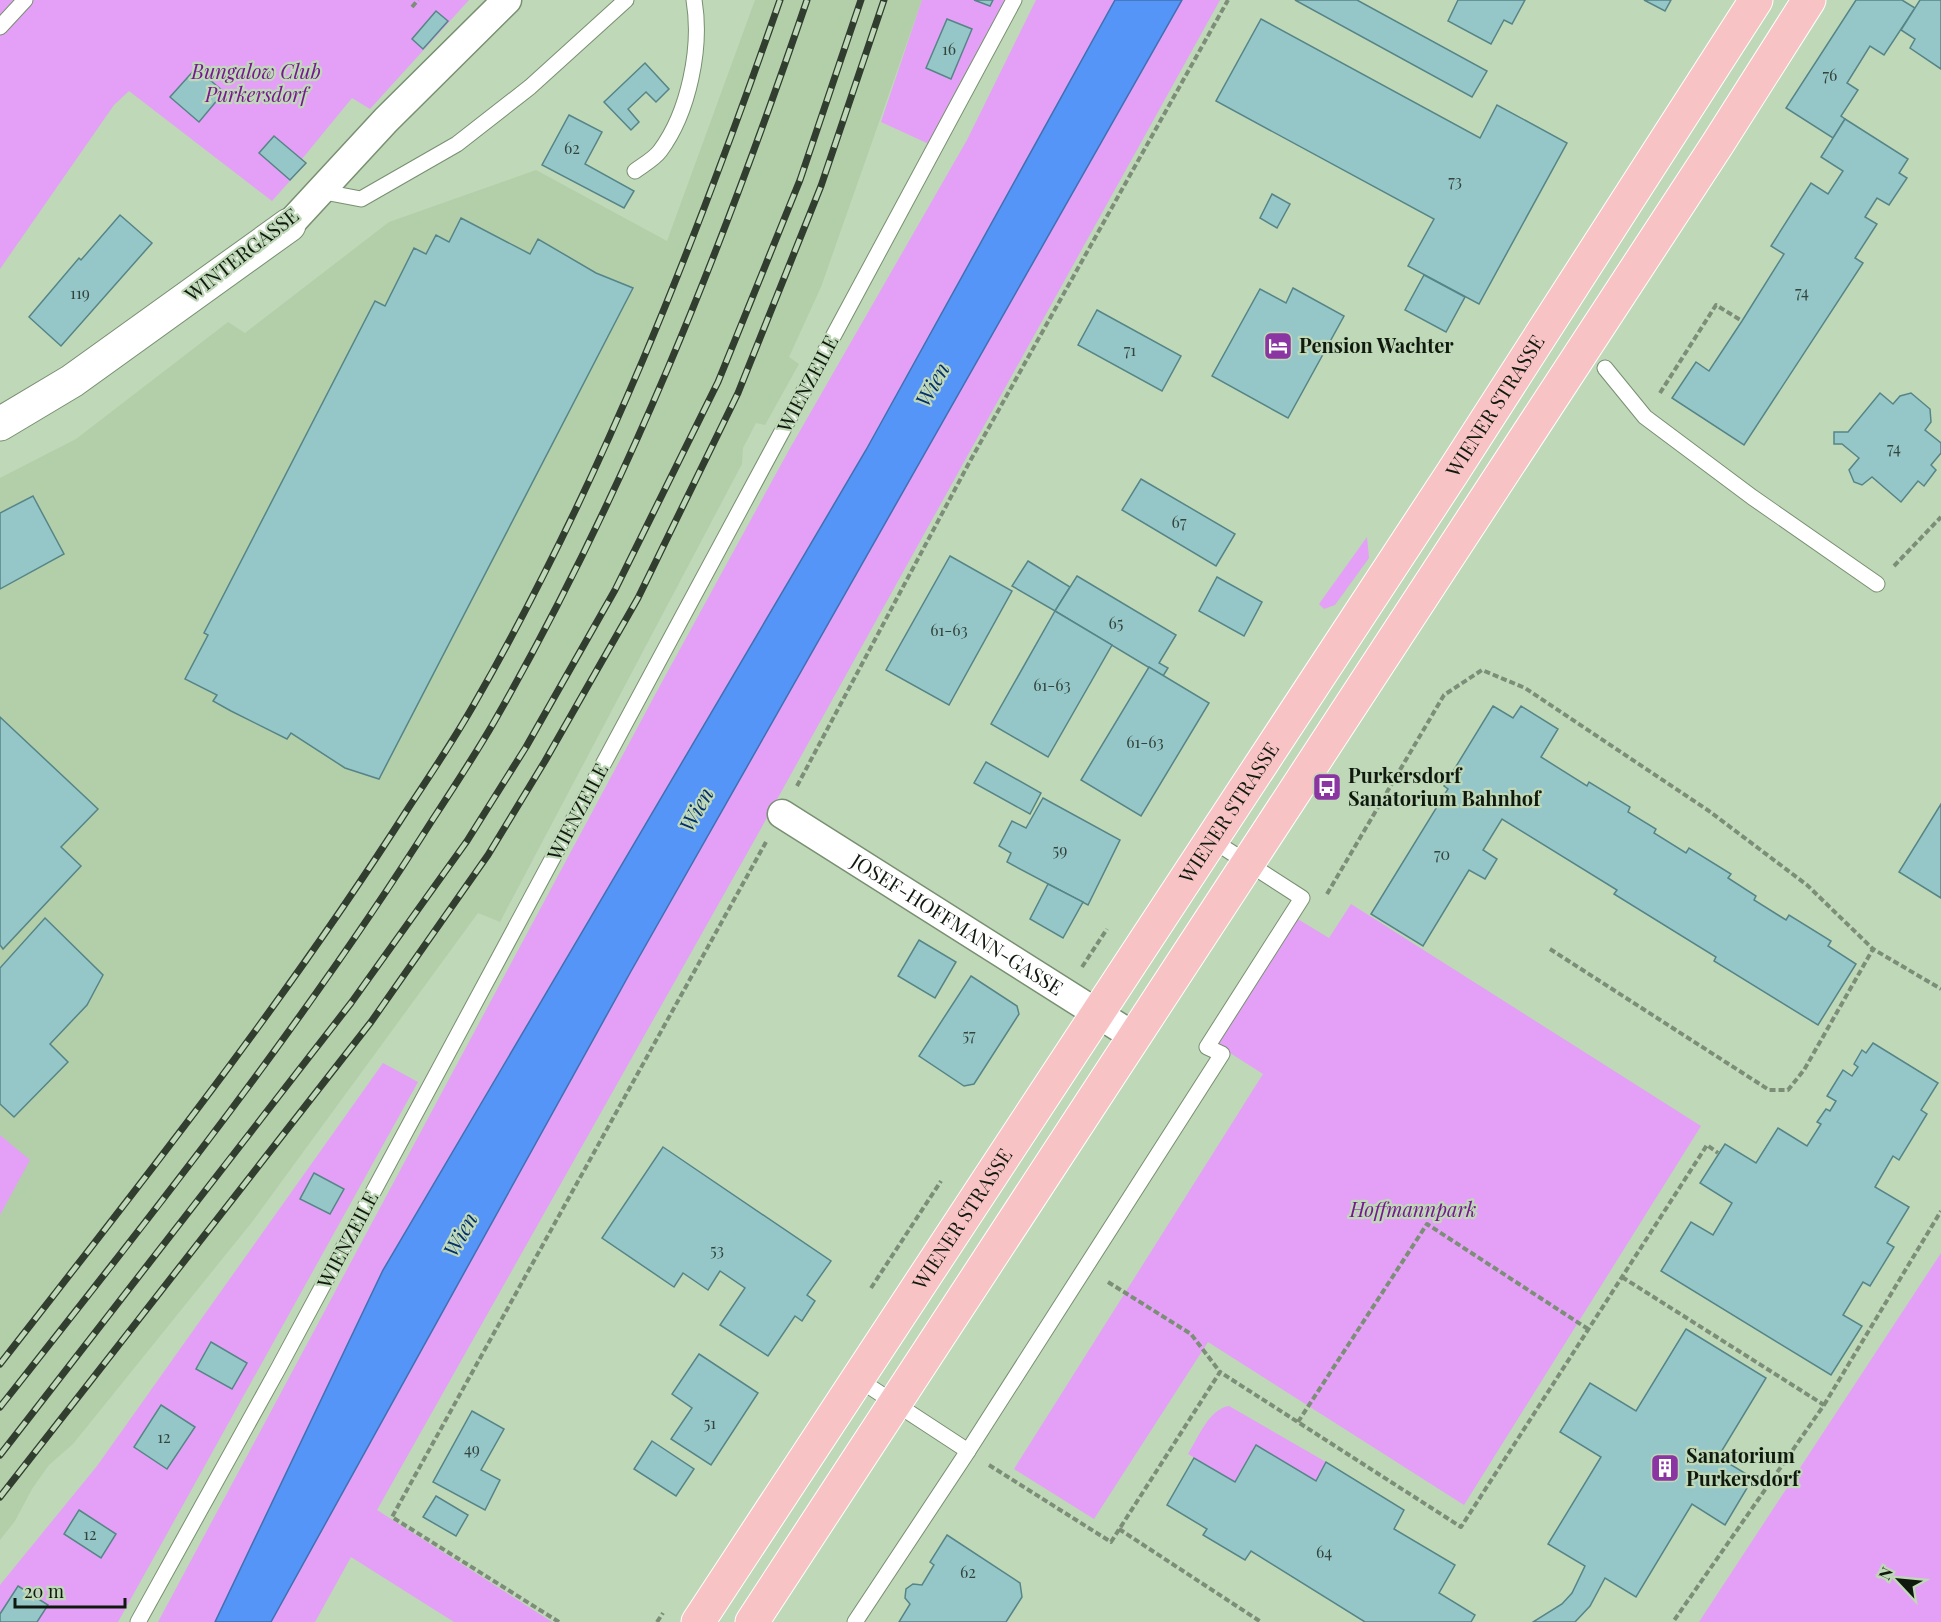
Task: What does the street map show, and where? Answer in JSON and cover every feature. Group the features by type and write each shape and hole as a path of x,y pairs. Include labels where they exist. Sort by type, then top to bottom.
{"main road":[{"name":"WIENER STRASSE","path":"698,1622 1212,840 1655,160 1756,0"},
{"name":"WIENER STRASSE","path":"752,1622 1717,145 1809,0"}],"street":[{"name":"WINTERGASSE","path":"0,424 72,381 289,225 319,191 507,0"},
{"name":"JOSEF-HOFFMANN-GASSE","path":"782,814 1133,1036"}],"lane":[{"path":"0,27 25,0"},
{"path":"319,191 361,199 457,144 530,87 626,0"},
{"path":"635,171 659,153 673,130 681,110 689,83 695,41 694,0"},
{"name":"WIENZEILE","path":"138,1622 290,1348 1014,0"},
{"path":"1605,368 1646,417 1752,497 1877,584"},
{"path":"855,1622 968,1452 1222,1054 1207,1047 1302,898 1212,840"},
{"path":"858,1379 968,1452"}],"path":[{"path":"412,7 418,0"},
{"path":"559,1622 392,1517 782,814 969,463 1228,0"},
{"path":"1646,417 1716,305 1742,321"},
{"path":"1877,584 1941,517"},
{"path":"1302,898 1318,907 1444,695 1482,670 1525,688 1709,811 1808,885 1873,949 1941,989"},
{"path":"1550,949 1769,1090 1788,1090 1804,1071 1873,949"},
{"path":"1085,1269 1191,1334 1220,1372 1461,1527 1707,1145 1718,1153"},
{"path":"1673,1622 1824,1405 1941,1211"},
{"path":"1298,1422 1427,1224 1588,1329"},
{"path":"1622,1277 1824,1405"},
{"path":"968,1452 1111,1542 1220,1372"},
{"path":"1119,1529 1261,1622"}],"shaded area":[{"path":"755,0 922,0 821,287 789,357 799,364 765,425 756,423 743,448 742,464 500,922 478,913 252,1222 73,1444 49,1465 32,1489 15,1521 0,1540 0,1215 29,1160 0,1135 0,478 76,439 228,322 245,333 389,222 536,170 667,241"}],"green space":[{"name":"Bungalow Club Purkersdorf","path":"0,0 469,0 370,109 352,98 302,159 306,163 272,201 129,91 114,105 0,269"},
{"path":"922,0 1008,0 929,144 881,122"},
{"path":"1036,0 1115,0 866,450 383,1270 215,1622 158,1622 656,693 789,450 967,140"},
{"path":"1182,0 1220,0 754,841 377,1510 552,1622 454,1622 351,1557 315,1622 271,1622 630,973"},
{"path":"1367,537 1369,558 1335,605 1324,609 1319,604"},
{"name":"Hoffmannpark","path":"1351,904 1701,1126 1464,1505 1208,1342 1094,1519 1014,1469 1263,1074 1216,1044 1296,918 1329,938"},
{"path":"383,1063 418,1082 118,1622 0,1622 0,1585 97,1466"},
{"path":"0,1135 30,1160 0,1215"},
{"path":"1941,1253 1941,1622 1699,1622"},
{"path":"1229,1406 1326,1462 1316,1481 1256,1445 1235,1482 1188,1454 1210,1418 1222,1408"}],"water":[{"name":"Wien","path":"1115,0 1182,0 630,973 271,1622 215,1622 383,1270 866,450"}],"building":[{"path":"974,0 993,0 990,6"},
{"path":"1295,0 1357,0 1487,71 1472,97"},
{"path":"1458,0 1525,0 1512,24 1504,20 1491,44 1448,21"},
{"path":"1644,0 1671,0 1665,11"},
{"path":"1856,0 1902,0 1915,8 1884,55 1870,46 1847,83 1858,90 1841,116 1845,119 1833,138 1786,108"},
{"path":"1920,0 1941,0 1941,69 1910,48 1915,39 1901,30"},
{"path":"436,11 448,21 423,49 412,39"},
{"path":"947,19 972,29 951,79 926,68"},
{"path":"1261,19 1480,138 1497,105 1567,143 1479,304 1408,266 1434,219 1216,101"},
{"path":"645,63 669,89 656,102 646,92 628,109 639,122 631,130 604,102"},
{"path":"196,68 224,92 199,122 170,97"},
{"path":"569,115 602,132 585,164 634,191 624,208 542,165"},
{"path":"1845,119 1908,159 1899,173 1907,178 1889,205 1877,198 1865,217 1877,224 1855,258 1863,263 1744,445 1672,398 1696,362 1709,371 1742,321 1784,254 1771,246 1811,183 1828,194 1843,171 1821,157"},
{"path":"274,136 306,163 290,180 259,153"},
{"path":"1272,194 1290,204 1277,228 1260,218"},
{"path":"120,215 152,243 61,346 29,317 79,258 81,260"},
{"path":"461,218 530,254 538,239 596,273 633,288 379,779 345,768 291,733 287,739 231,711 213,701 217,695 185,679 208,635 204,633 375,301 385,306 414,248 426,254 436,235 449,242"},
{"path":"1424,275 1465,297 1446,332 1405,310"},
{"name":"Pension Wachter","path":"1293,288 1344,316 1288,418 1212,376 1260,289 1286,303"},
{"path":"1097,310 1181,356 1162,391 1078,345"},
{"path":"1880,393 1893,404 1900,396 1911,393 1930,409 1931,422 1925,430 1941,443 1941,453 1931,465 1936,470 1924,486 1918,481 1901,502 1872,477 1862,485 1854,482 1849,470 1859,458 1842,444 1834,444 1834,432 1848,432"},
{"path":"1141,479 1235,534 1216,566 1122,510"},
{"path":"33,496 64,554 0,589 0,513"},
{"path":"950,556 1012,591 949,705 886,670"},
{"path":"1028,561 1070,587 1055,611 1012,586"},
{"path":"1077,576 1176,635 1159,663 1168,668 1163,676 1055,611"},
{"path":"1217,577 1262,602 1244,636 1199,611"},
{"path":"1055,611 1112,645 1048,757 991,724"},
{"path":"1149,667 1209,703 1141,816 1081,780"},
{"path":"1493,706 1513,718 1521,706 1558,729 1541,757 1587,786 1589,782 1630,807 1628,812 1656,829 1654,833 1686,853 1689,848 1731,874 1728,878 1756,896 1754,900 1786,920 1789,915 1831,941 1828,946 1856,964 1818,1025 1714,961 1716,957 1614,894 1617,890 1502,819 1483,850 1497,859 1485,879 1469,870 1423,946 1371,914 1448,789 1444,786"},
{"path":"0,717 98,809 61,847 81,866 3,949 0,945"},
{"path":"986,762 1041,793 1030,814 974,783"},
{"path":"1043,798 1120,840 1088,905 1007,862 1011,853 999,846 1012,821 1026,828"},
{"path":"1941,804 1941,898 1899,872"},
{"path":"1048,884 1083,902 1063,938 1030,919"},
{"path":"45,918 103,975 87,1005 50,1044 68,1062 14,1117 0,1104 0,968"},
{"path":"919,940 956,962 935,998 898,976"},
{"path":"971,976 1017,1006 1019,1014 974,1084 964,1086 919,1056"},
{"path":"1873,1043 1938,1083 1921,1110 1927,1114 1899,1160 1893,1156 1875,1187 1909,1207 1887,1243 1894,1247 1870,1286 1863,1282 1843,1315 1862,1326 1831,1375 1661,1271 1691,1222 1713,1235 1732,1203 1700,1183 1725,1144 1756,1163 1778,1128 1807,1146 1821,1124 1817,1122 1826,1109 1830,1111 1836,1101 1827,1096 1843,1070 1852,1076 1858,1067 1854,1064 1862,1050 1866,1053"},
{"path":"663,1147 831,1261 807,1295 815,1301 802,1321 795,1316 768,1356 720,1325 745,1288 720,1271 708,1290 683,1273 674,1287 602,1238"},
{"path":"314,1173 344,1189 330,1214 300,1199"},
{"name":"Sanatorium Purkersdorf","path":"1686,1329 1766,1378 1718,1457 1753,1478 1725,1525 1692,1504 1636,1597 1605,1578 1590,1606 1575,1622 1533,1622 1562,1604 1572,1593 1585,1566 1548,1544 1601,1457 1560,1432 1590,1383 1636,1411"},
{"path":"211,1342 247,1363 232,1389 196,1369"},
{"path":"699,1354 758,1393 711,1465 671,1439 692,1408 672,1394"},
{"path":"161,1405 195,1427 167,1469 134,1447"},
{"path":"472,1411 504,1429 481,1470 500,1480 485,1510 433,1482"},
{"path":"652,1441 694,1469 676,1496 634,1469"},
{"path":"1256,1445 1316,1481 1326,1462 1404,1510 1394,1529 1455,1565 1439,1593 1475,1615 1471,1622 1365,1622 1251,1551 1245,1560 1203,1535 1207,1529 1167,1505 1194,1458 1235,1482"},
{"path":"436,1496 468,1515 456,1536 423,1517"},
{"path":"79,1510 116,1534 101,1558 64,1534"},
{"path":"947,1535 1020,1583 1022,1597 1006,1622 899,1622 910,1604 905,1598 906,1589 913,1584 922,1585 934,1565 930,1562"},
{"path":"18,1586 48,1605 37,1622 0,1622 0,1614"}],"railway":[{"path":"0,1364 263,1021 362,879 473,706 563,536 643,360 714,181 780,0"},
{"path":"0,1407 113,1264 279,1045 383,896 494,722 586,548 668,368 741,186 807,0"},
{"path":"0,1455 351,1003 467,841 526,747 615,590 718,382 800,180 861,0"},
{"path":"0,1497 371,1022 488,855 545,761 638,598 738,393 821,186 884,0"}],"place":[{"name":"Pension Wachter","path":"1278,346"},
{"name":"Purkersdorf Sanatorium Bahnhof","path":"1327,787"},
{"name":"Sanatorium Purkersdorf","path":"1665,1468"}]}
